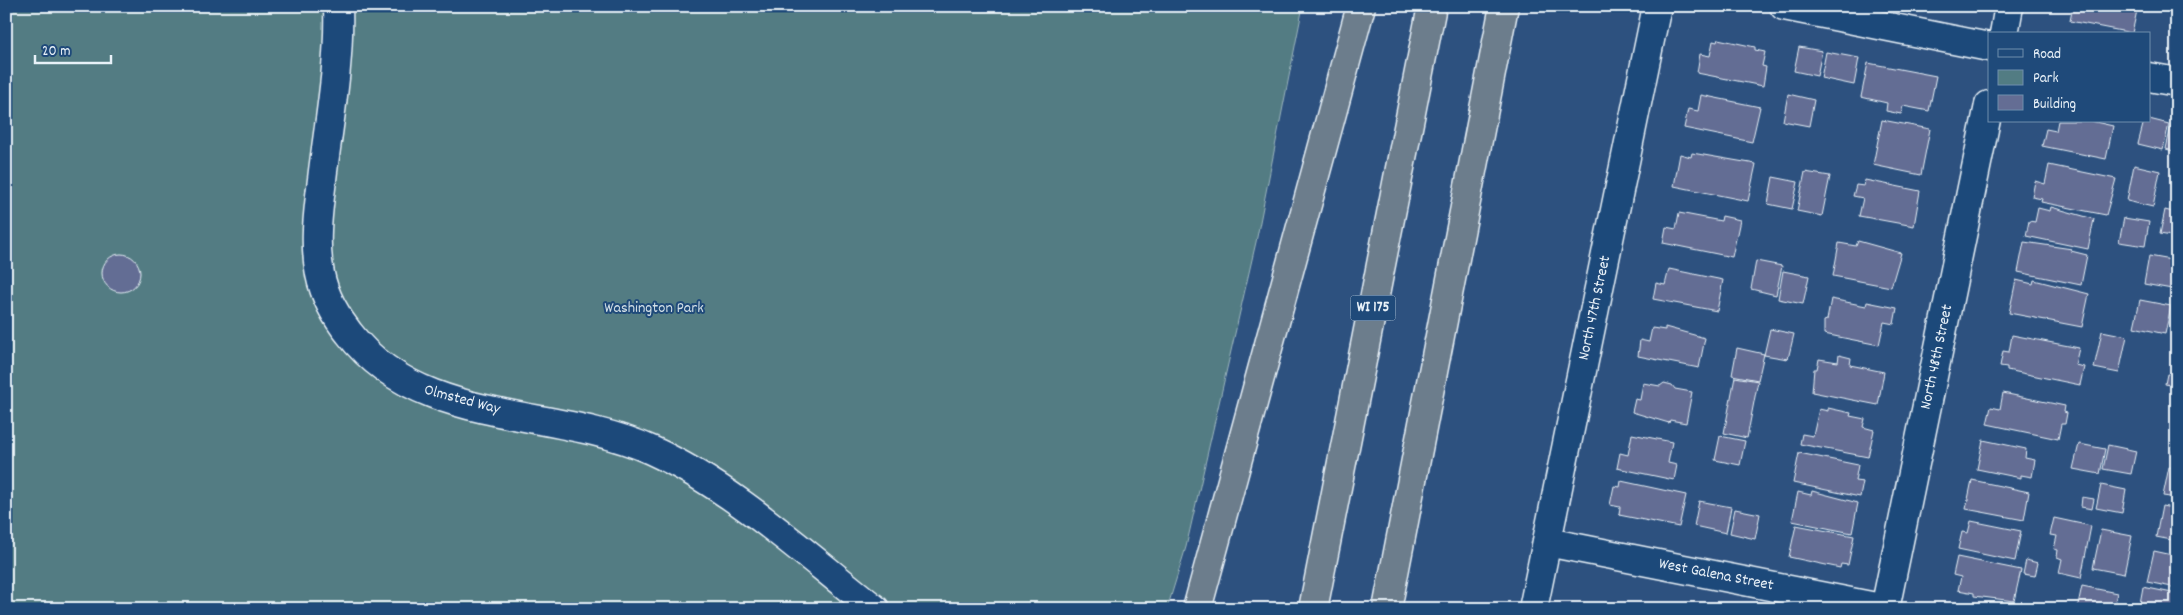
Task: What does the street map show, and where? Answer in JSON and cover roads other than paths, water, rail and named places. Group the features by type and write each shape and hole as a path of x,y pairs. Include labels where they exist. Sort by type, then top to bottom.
{"highway":[{"path":"1197,609 1361,6"},
{"name":"WI 175","path":"1313,609 1432,6"},
{"path":"1387,609 1504,6"}],"street":[{"name":"Olmsted Way","path":"338,6 338,53 316,223 317,253 320,276 328,298 340,322 360,349 382,368 432,395 469,406 571,425 657,453 688,469 734,499 874,609"},
{"name":"North 47th Street","path":"1533,609 1657,6"},
{"path":"1784,6 1988,47"},
{"path":"2004,32 2009,6"},
{"path":"2150,77 2177,82"},
{"name":"North 48th Street","path":"1885,609 1988,110"},
{"name":"West Galena Street","path":"1547,542 1885,609"}],"park label":[{"name":"Washington Park","path":"654,308"}]}
